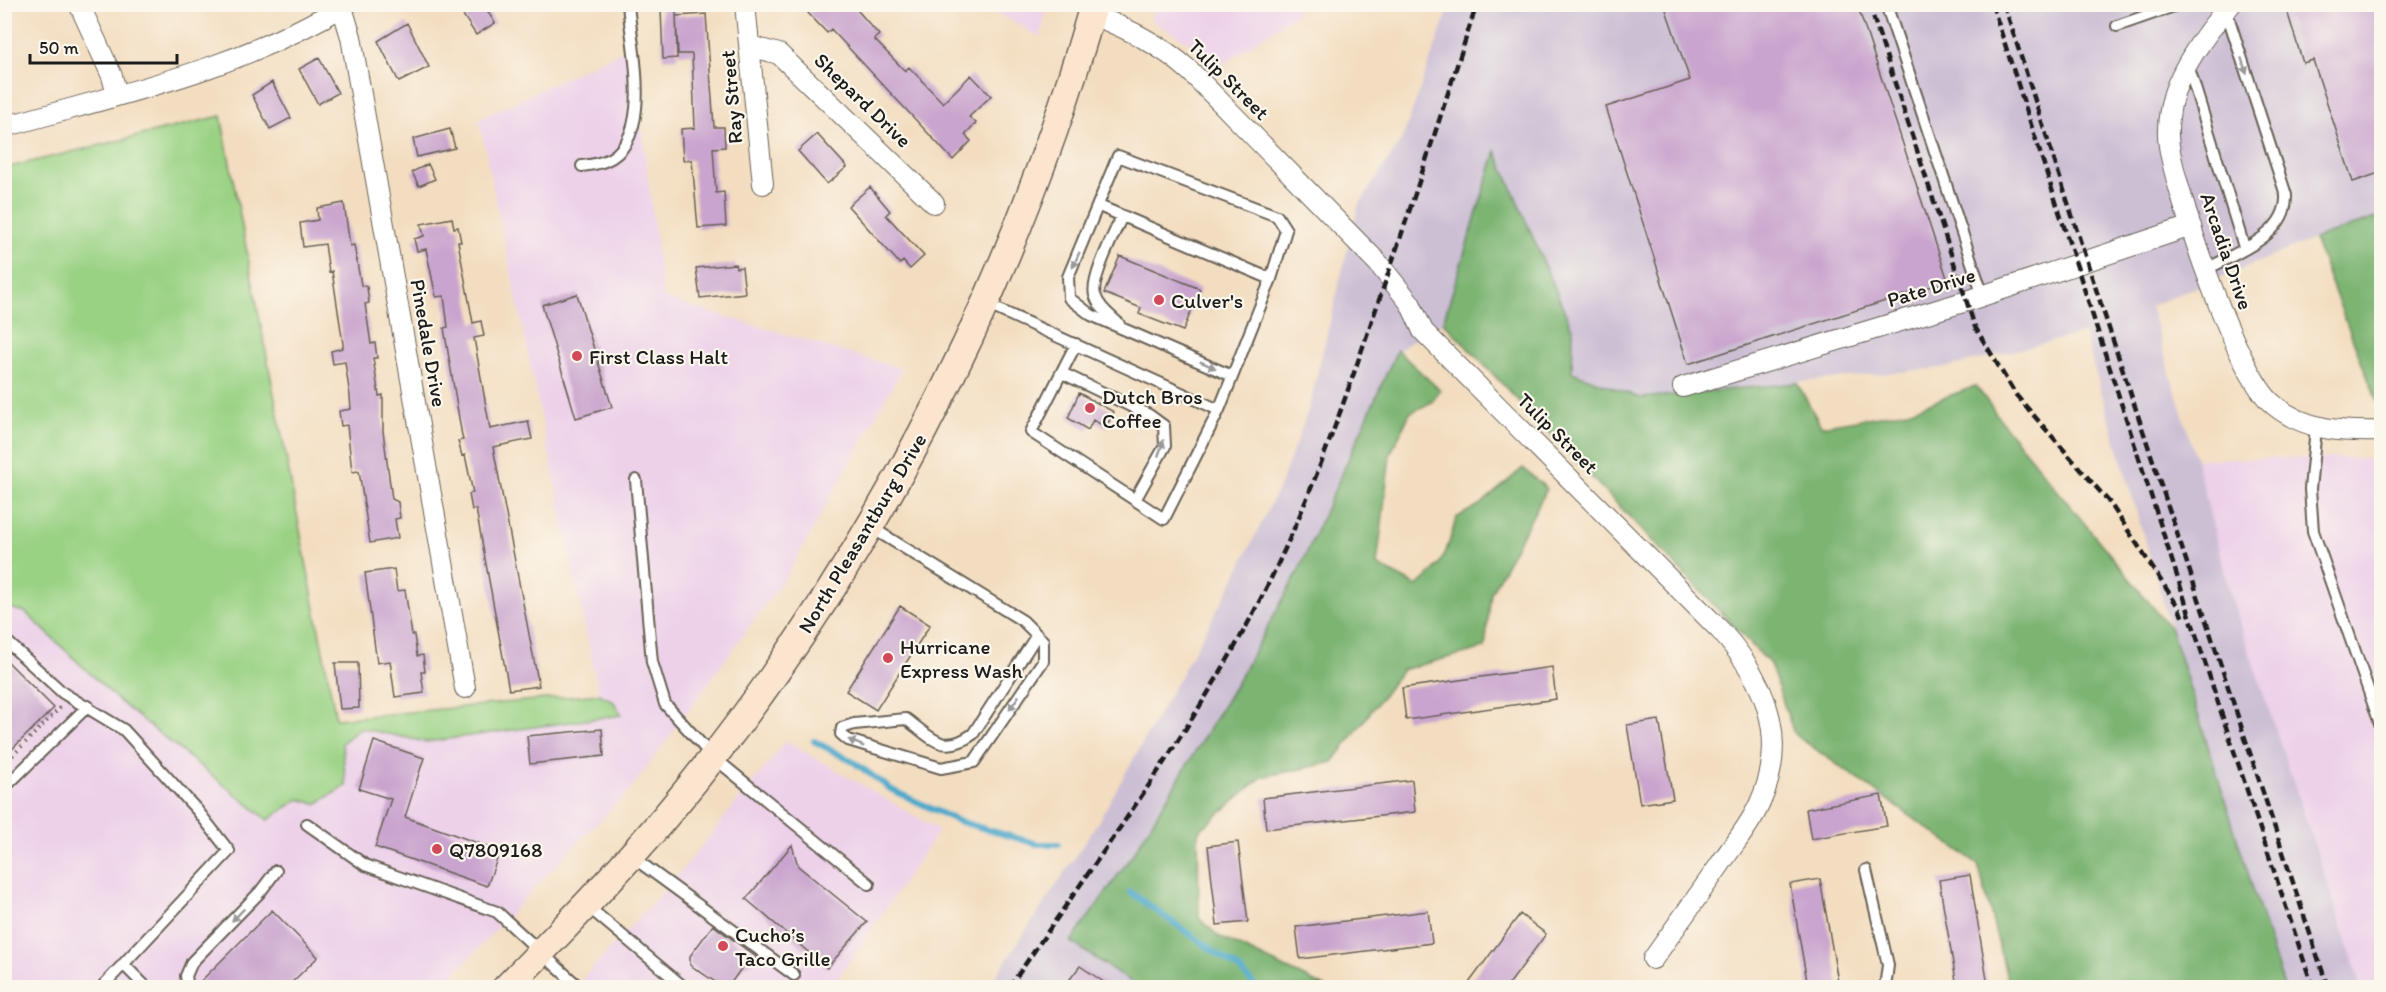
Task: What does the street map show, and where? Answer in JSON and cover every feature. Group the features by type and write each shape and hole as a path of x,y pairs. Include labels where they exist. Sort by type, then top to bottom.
{"main road":[{"name":"North Pleasantburg Drive","path":"506,987 631,855 712,756 802,633 910,460 984,303 1040,168 1093,9"}],"street":[{"path":"79,4 112,76 117,95"},
{"name":"Ray Street","path":"745,4 763,184"},
{"path":"4,127 244,57 292,35 344,6"},
{"name":"Pinedale Drive","path":"344,6 465,688"},
{"name":"Arcadia Drive","path":"2222,6 2188,65 2170,108 2167,134 2191,226 2232,336 2257,388 2272,405 2316,428 2343,432 2382,431"},
{"name":"Tulip Street","path":"1093,9 1170,52 1190,71 1378,263 1410,303 1423,331 1720,630 1754,672 1766,701 1772,728 1773,756 1765,790 1751,819 1653,959"},
{"name":"Shepard Drive","path":"750,46 779,54 934,203"},
{"name":"Pate Drive","path":"1683,387 1983,296 2191,226"}],"lane":[{"path":"582,166 606,161 618,152 630,136 635,120 636,75 628,4"},
{"path":"1886,4 1983,296"},
{"path":"2117,27 2180,4"},
{"path":"2207,269 2270,232 2280,222 2286,209 2286,195 2222,6"},
{"path":"2188,65 2244,247"},
{"path":"1076,344 1031,432 1164,519 1219,410 1271,279 1286,230 1277,216 1118,156 1068,277 1069,298 1091,315 1232,376"},
{"path":"1099,206 1271,279"},
{"path":"1122,216 1096,279 1094,293 1100,306 1124,329"},
{"path":"984,303 1219,410"},
{"path":"1062,373 1149,415 1164,426 1165,446 1135,500"},
{"path":"2316,428 2310,489 2313,531 2379,712 2382,729"},
{"path":"636,480 652,662 665,704 712,756 869,884"},
{"path":"869,526 1023,621 1037,635 1043,641 1042,661 974,762 941,768 860,745 841,734 842,728 854,724 906,719 930,739 944,744 958,744 973,734 1037,635"},
{"path":"4,639 63,693 88,706 124,730 197,810 229,851 101,987"},
{"path":"4,788 88,706"},
{"path":"307,824 365,865 498,912 540,953 580,987"},
{"path":"631,855 794,975"},
{"path":"1866,870 1888,965 1885,987"},
{"path":"188,987 186,976 192,962 260,892 276,871"},
{"path":"586,905 636,950 684,987"},
{"path":"123,964 147,987"}],"path":[{"path":"4,764 70,697"}],"shaded area":[{"path":"1154,4 1300,5 1297,13 1224,64 1151,20"},
{"path":"984,5 1048,5 1040,37"},
{"path":"1450,5 2381,5 2381,216 2314,239 2150,306 2196,459 2230,594 2362,987 2284,987 2171,629 2084,333 1949,367 1640,398 1572,371 1573,331 1495,152 1443,322 1397,351 1298,572 1236,684 1135,851 1072,942 1139,987 988,988 1098,822 1230,587 1281,483 1309,408 1358,206 1402,139"},
{"path":"632,46 663,298 902,369 789,572 632,788 442,987 5,987 4,607 25,612 121,703 268,819 342,742 360,728 426,742 622,715 613,701 599,694 479,119"},
{"path":"2196,459 2381,459 2381,987 2362,987 2349,951 2230,594"},
{"path":"786,741 939,830 832,987 574,988 678,875"}],"green space":[{"path":"221,116 336,719 599,694 613,701 622,715 426,742 360,728 342,743 346,786 316,804 299,799 268,820 121,703 25,612 5,607 5,168"},
{"path":"1496,151 1573,331 1572,372 1640,398 1797,383 1821,426 1908,411 1976,386 2008,430 2171,629 2284,987 2023,988 2007,977 1978,864 1794,734 1770,664 1443,322"},
{"path":"2381,216 2382,401 2377,402 2314,239"},
{"path":"1397,350 1440,390 1432,402 1410,413 1390,455 1377,565 1417,586 1433,571 1444,556 1456,518 1481,504 1523,468 1547,489 1491,593 1485,648 1402,670 1333,762 1262,777 1198,832 1199,918 1218,936 1325,987 1139,987 1071,942 1135,851 1236,684 1298,572"}],"building":[{"path":"472,4 483,4 495,23 476,35 461,12"},
{"path":"817,4 852,4 879,35 874,39 905,71 909,67 943,103 971,75 991,96 969,117 976,123 965,135 971,141 953,160 831,29 827,33 808,13"},
{"path":"1664,4 1857,4 1948,281 1688,364 1606,107 1690,80"},
{"path":"2307,4 2382,4 2382,172 2353,182 2313,60 2303,63 2287,11"},
{"path":"676,8 677,58 663,59 661,9"},
{"path":"706,14 714,127 724,127 725,147 713,148 716,193 724,192 726,226 698,228 692,160 683,160 681,129 695,128 692,54 678,54 676,16"},
{"path":"407,23 429,67 399,82 378,41"},
{"path":"319,58 338,93 318,104 299,69"},
{"path":"272,82 291,118 270,129 252,95"},
{"path":"450,129 455,148 417,157 413,139"},
{"path":"817,134 847,167 827,184 798,151"},
{"path":"428,164 435,179 419,186 412,172"},
{"path":"870,187 890,211 886,215 924,256 910,269 903,261 900,264 848,206"},
{"path":"344,203 350,246 354,245 361,285 367,287 369,303 365,304 371,344 375,343 377,358 373,358 379,396 383,395 383,431 392,499 398,502 400,518 395,519 398,538 370,543 359,471 352,472 347,425 341,426 339,411 351,409 345,362 333,364 331,351 343,348 332,271 329,272 325,244 303,247 300,223 318,220 317,208"},
{"path":"452,218 454,228 458,227 461,242 458,242 473,323 481,321 484,336 474,338 490,429 528,421 532,439 493,447 539,686 509,690 476,509 472,510 469,494 473,493 465,455 462,456 458,441 463,440 444,328 448,327 444,296 436,297 426,249 417,251 414,239 424,236 421,224"},
{"name":"Culver's","path":"1120,256 1200,289 1183,331 1139,314 1141,308 1104,293"},
{"path":"735,264 736,268 742,267 745,293 700,298 696,268"},
{"name":"First Class Halt","path":"577,294 612,407 576,418 542,305"},
{"name":"Dutch Bros Coffee","path":"1079,393 1114,412 1106,427 1093,420 1088,430 1068,418"},
{"path":"394,569 397,591 405,590 417,656 423,655 425,672 421,672 424,693 395,697 390,661 377,663 365,573"},
{"name":"Hurricane Express Wash","path":"900,606 930,625 876,710 846,691"},
{"path":"4,658 54,708 4,757"},
{"path":"335,663 358,663 359,708 340,709"},
{"path":"1552,667 1556,699 1406,720 1402,688"},
{"path":"1659,720 1673,799 1640,804 1627,725"},
{"path":"602,729 604,756 530,764 527,736"},
{"name":"Q7809168","path":"374,741 424,758 405,817 500,851 487,886 375,847 391,799 359,789"},
{"path":"1412,780 1415,812 1266,829 1263,798"},
{"path":"1881,795 1887,826 1811,839 1806,809"},
{"path":"1238,842 1248,922 1217,925 1208,846"},
{"path":"792,845 798,866 867,922 827,968 746,899"},
{"path":"1970,875 1988,986 1957,987 1939,880"},
{"path":"1820,879 1839,987 1808,987 1790,884"},
{"path":"272,910 318,957 287,987 195,987"},
{"path":"1428,911 1432,943 1300,959 1296,927"},
{"path":"1520,914 1546,934 1507,987 1466,987"},
{"name":"Cucho’s Taco Grille","path":"713,925 756,957 752,963 743,966 728,987 723,987 690,965 690,956"},
{"path":"1080,966 1111,987 1064,987"}],"waterway":[{"path":"814,741 855,763 892,790 958,821 1037,844 1058,844"},
{"path":"1130,892 1239,969 1257,988"}],"railway":[{"path":"1009,988 1184,731 1247,625 1275,570 1315,479 1350,386 1477,4"},
{"path":"1869,4 1975,327 2016,395 2110,503 2179,608 2183,619"},
{"path":"1992,4 2222,715 2313,988"},
{"path":"2004,4 2087,262 2328,988"}],"place":[{"name":"Culver's","path":"1159,300"},
{"name":"First Class Halt","path":"577,356"},
{"name":"Dutch Bros Coffee","path":"1090,408"},
{"name":"Hurricane Express Wash","path":"888,658"},
{"name":"Q7809168","path":"437,849"},
{"name":"Cucho’s Taco Grille","path":"723,946"}]}
